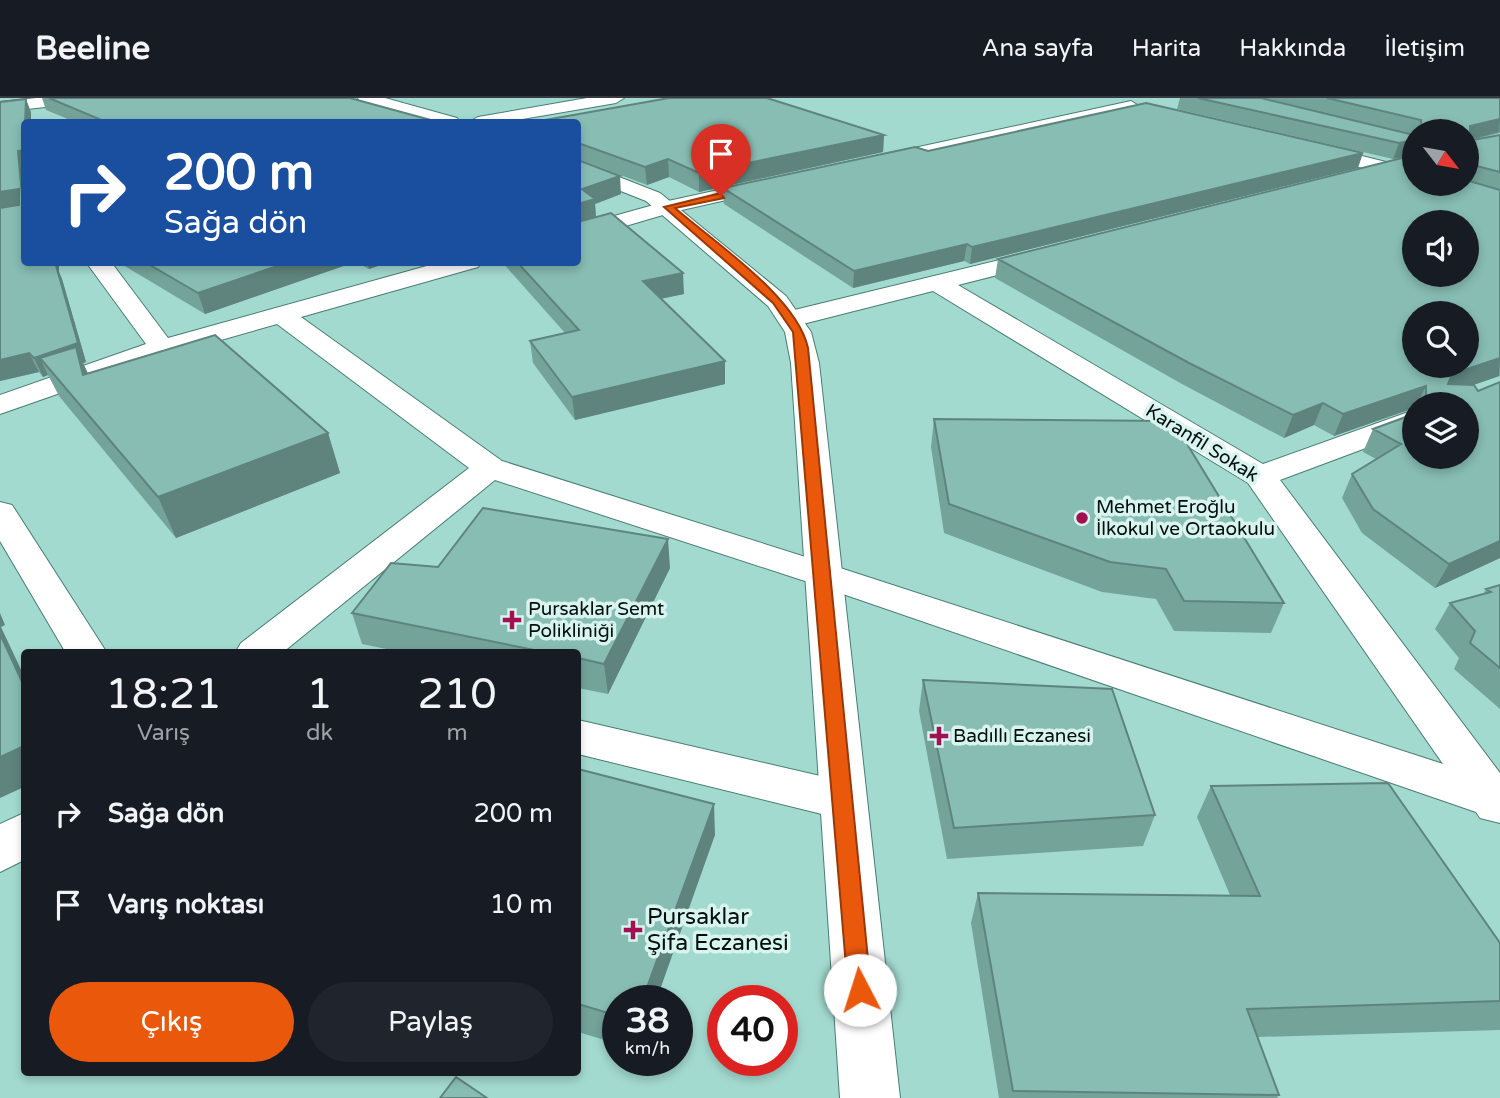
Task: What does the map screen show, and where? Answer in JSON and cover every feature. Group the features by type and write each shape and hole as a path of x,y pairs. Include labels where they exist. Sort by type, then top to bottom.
{"street":[{"path":"3,105 81,98"},
{"path":"366,98 440,119"},
{"path":"495,119 617,98"},
{"path":"865,164 1138,108 1097,98"},
{"path":"3,105 31,119"},
{"path":"892,138 930,150"},
{"path":"1289,144 1402,168"},
{"path":"581,168 638,189 668,207 777,301 799,332 804,363 870,1098"},
{"path":"1341,182 1402,170"},
{"path":"581,232 668,207 786,181"},
{"path":"791,319 1071,249"},
{"path":"101,266 162,348"},
{"path":"0,405 162,348 456,266"},
{"name":"Karanfil Sokak","path":"937,283 1260,476 1498,802"},
{"path":"281,315 490,468 821,574 1498,802"},
{"path":"1260,476 1402,423"},
{"path":"260,649 490,468"},
{"path":"0,512 85,649"},
{"path":"581,738 842,800"},
{"path":"0,851 21,835"}],"building":[{"path":"49,98 350,98 427,119 99,119"},
{"path":"669,98 767,98 884,135 699,173 668,159 645,167 581,144 581,119 551,119"},
{"path":"1198,98 1261,98 1402,132 1402,142"},
{"path":"1327,98 1500,98 1500,119 1479,124 1479,119 1417,119"},
{"path":"26,99 25,119 21,119 21,150 18,151 21,184 21,266 56,266 78,343 34,358 29,353 0,360 0,208 19,205 19,189 0,192 0,102"},
{"path":"1146,103 1363,153 972,247 967,244 854,271 723,188 915,147 928,151"},
{"path":"1500,135 1500,172 1479,167 1479,139"},
{"path":"1402,158 1402,196 1479,196 1479,184 1500,190 1500,358 1479,365 1479,301 1402,301 1402,378 1450,378 1448,384 1474,385 1478,391 1500,382 1500,541 1449,564 1373,509 1352,474 1401,444 1373,429 1402,418 1402,469 1479,469 1479,392 1426,392 1426,386 1343,414 1323,403 1293,415 1189,363 998,259"},
{"path":"581,161 620,176 582,189 595,199 581,203"},
{"path":"611,213 683,273 643,281 725,361 572,397 530,341 579,330 521,266 581,266 581,221"},
{"path":"152,266 277,266 198,293"},
{"path":"215,335 328,433 158,497 40,358 76,347 83,375"},
{"path":"934,419 1173,421 1284,603 1184,601 1166,569 1110,562 949,504"},
{"name":"Pursaklar Semt Polikliniği","path":"483,508 668,539 604,664 581,659 581,649 529,649 352,613 391,563 438,567"},
{"path":"1500,585 1500,668 1470,643 1475,631 1450,603 1491,592 1486,589"},
{"path":"0,634 21,680 21,747 0,757"},
{"path":"923,680 1112,689 1155,815 954,828"},
{"path":"581,770 714,804 648,985 602,985 602,1011 581,1005"},
{"path":"1388,783 1500,943 1500,1001 1247,1009 1279,1095 1013,1091 978,893 1260,896 1211,786"},
{"path":"456,1077 487,1098 440,1098"}],"place":[{"name":"Mehmet Eroğlu İlkokul ve Ortaokulu","path":"1082,518"},
{"name":"Pursaklar Semt Polikliniği","path":"512,620"},
{"name":"Badıllı Eczanesi","path":"939,736"},
{"name":"Pursaklar Şifa Eczanesi","path":"633,930"}],"route":[{"path":"721,196 668,207 777,301 799,332 804,363 860,990"}]}
